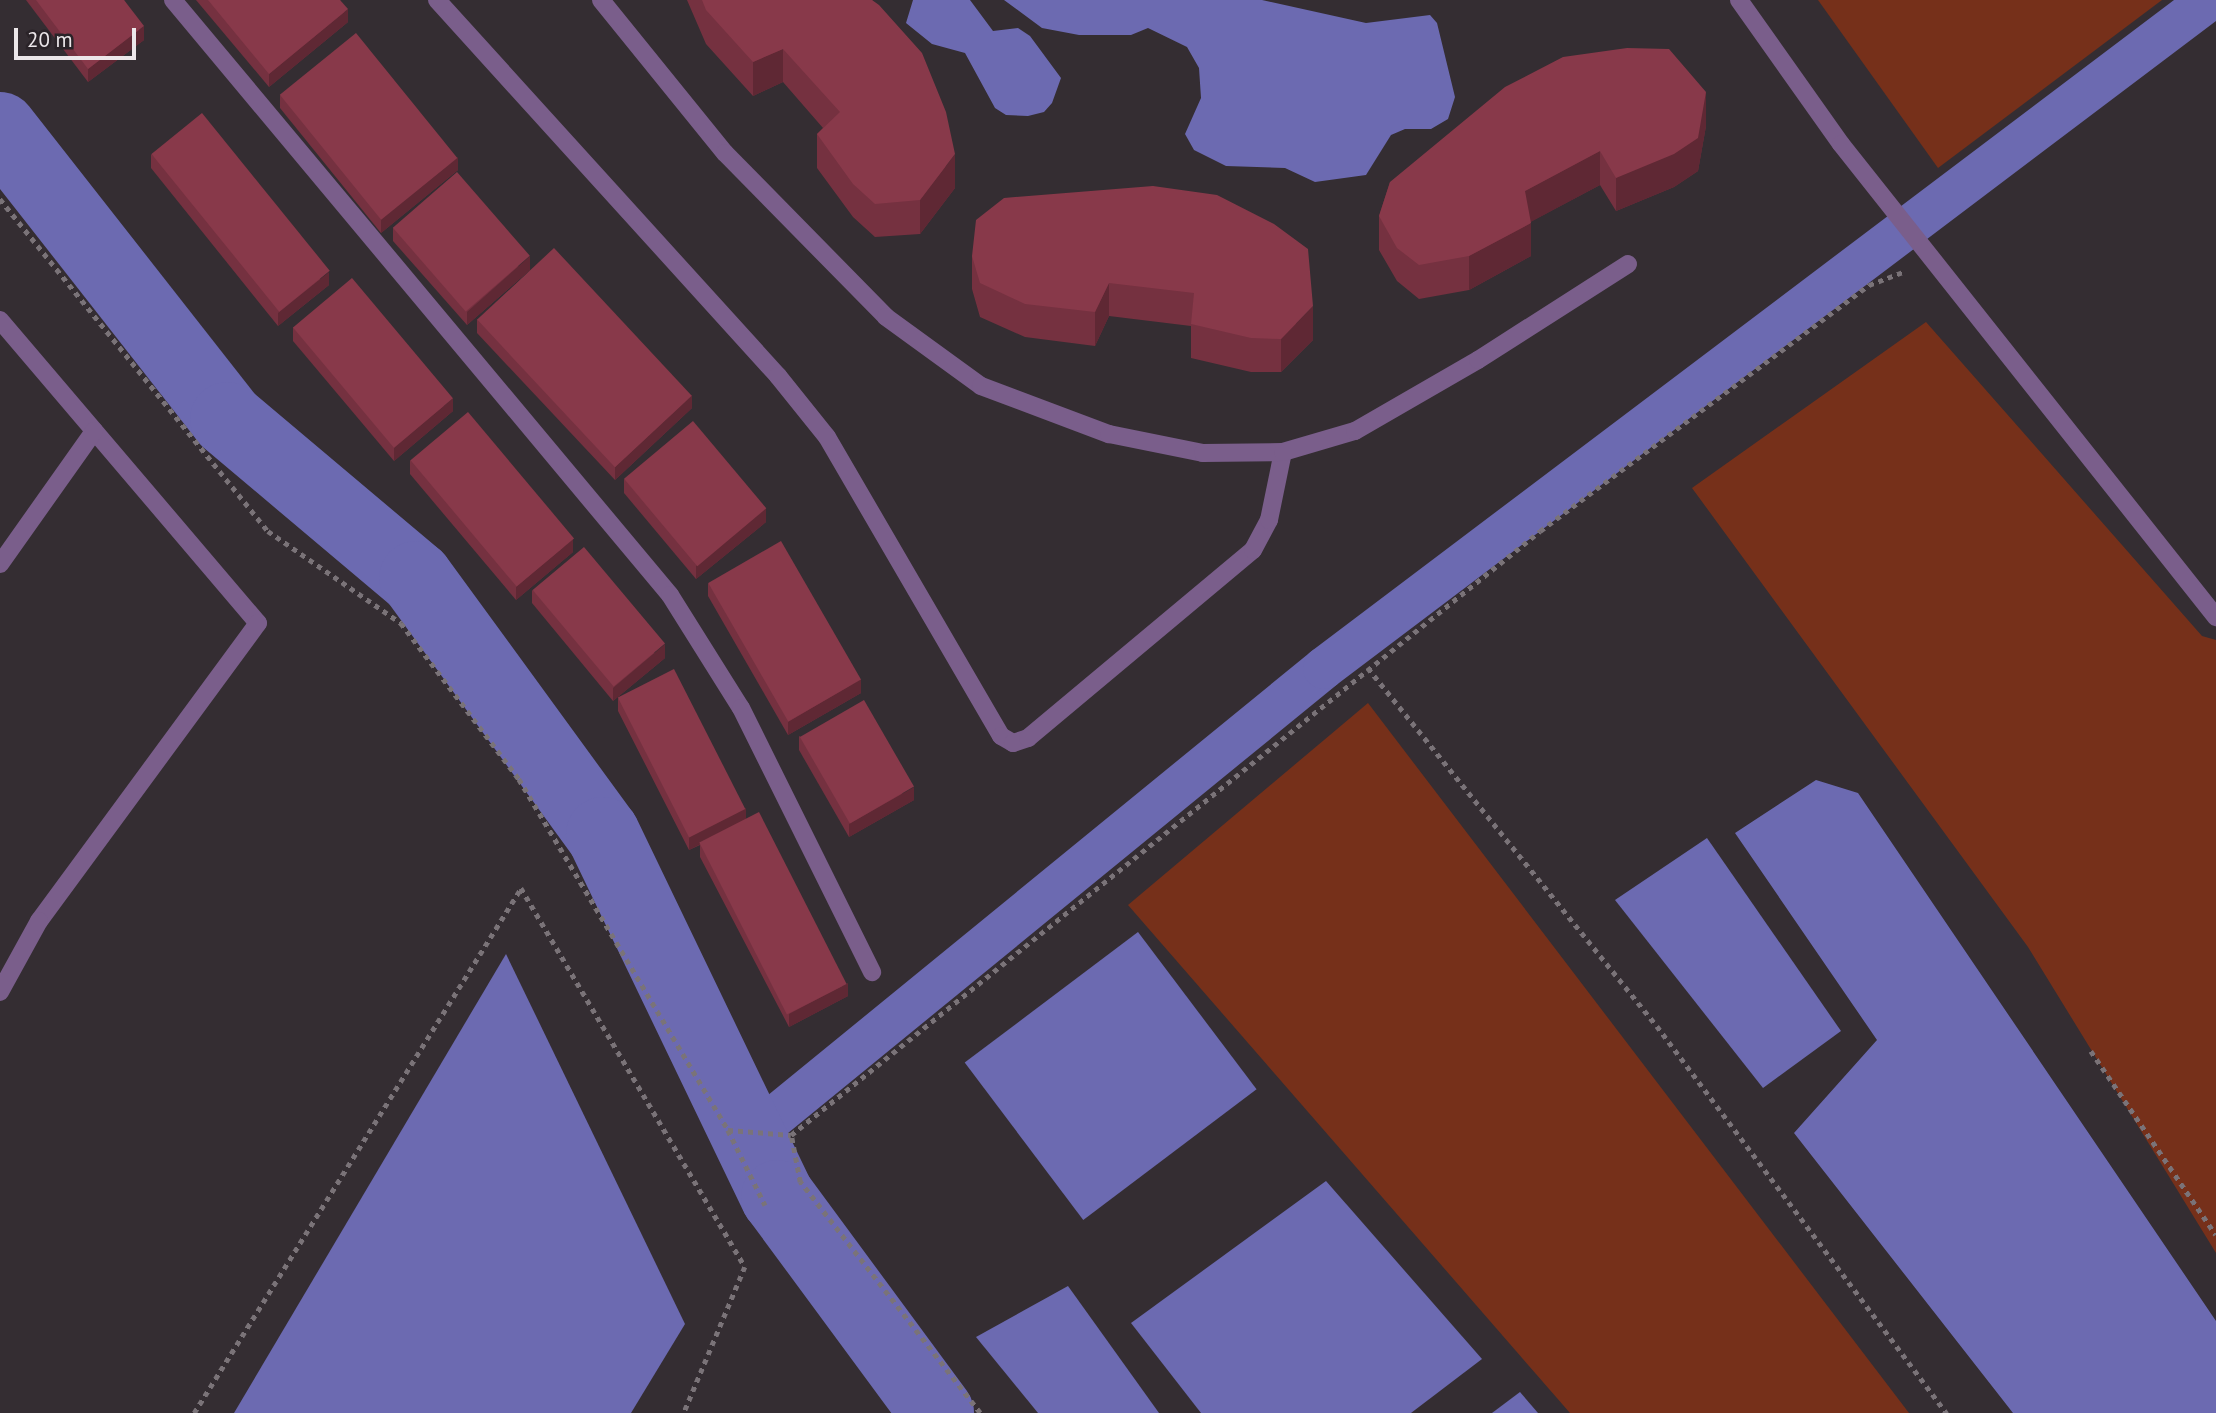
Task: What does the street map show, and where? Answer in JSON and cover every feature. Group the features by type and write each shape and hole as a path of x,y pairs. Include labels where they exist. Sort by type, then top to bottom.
{"street":[{"path":"173,0 670,595 741,708 872,972"},
{"path":"437,0 778,376 827,437 1000,736 1013,743 1028,738 1253,550 1269,520 1283,452"},
{"path":"601,0 725,153 808,243 886,317 981,386 1109,434 1203,453 1283,452 1355,431 1478,360 1628,264"},
{"path":"1739,0 1841,144 2216,617"},
{"path":"0,320 258,623 39,921 0,992"},
{"path":"0,564 94,431"}],"path":[{"path":"0,198 268,531 401,623 519,779 728,1130 765,1205"},
{"path":"728,1130 791,1135 1540,531 1869,285 1932,260"},
{"path":"1368,668 1657,1026 1947,1413"},
{"path":"194,1413 521,888 745,1267 684,1413"},
{"path":"2091,1051 2216,1235"},
{"path":"791,1135 800,1182 980,1413"}],"shaded area":[{"path":"913,0 970,0 993,31 1018,28 1030,36 1061,78 1052,103 1044,112 1028,116 1006,115 995,108 965,53 932,44 906,23"},
{"path":"1004,0 1262,0 1366,23 1430,15 1437,23 1455,97 1448,119 1431,129 1405,129 1391,135 1366,175 1315,182 1285,168 1226,166 1194,150 1185,134 1201,98 1199,68 1187,47 1148,28 1131,35 1079,35 1042,28"},
{"path":"1818,0 2162,0 1938,168"},
{"path":"1926,322 2202,636 2216,640 2216,1253 2028,947 1692,488"},
{"path":"1368,703 1909,1413 1570,1413 1128,905"},
{"path":"1816,780 1858,793 2216,1321 2216,1413 2013,1413 1794,1133 1877,1040 1735,833"},
{"path":"1707,838 1841,1031 1763,1088 1615,900"},
{"path":"1138,932 1257,1089 1083,1220 965,1063"},
{"path":"506,954 685,1324 631,1413 234,1413"},
{"path":"1326,1181 1482,1359 1411,1413 1201,1413 1131,1323"},
{"path":"1068,1286 1159,1413 1038,1413 976,1337"},
{"path":"1520,1392 1538,1413 1492,1413"}],"building":[{"path":"36,0 124,0 144,26 88,69"},
{"path":"208,0 340,0 348,9 269,74"},
{"path":"702,0 872,0 922,53 946,112 955,154 920,200 875,204 853,184 817,134 840,112 783,49 753,62 706,10"},
{"path":"356,33 457,158 381,220 280,95"},
{"path":"1627,48 1669,49 1706,92 1698,138 1674,154 1616,178 1600,151 1525,191 1531,223 1469,256 1419,265 1397,248 1379,216 1390,182 1505,87 1563,57"},
{"path":"202,113 330,271 279,312 151,154"},
{"path":"457,172 530,256 466,312 393,228"},
{"path":"1153,186 1217,195 1274,224 1308,249 1313,306 1281,339 1251,338 1191,324 1194,293 1109,283 1095,312 1025,304 980,283 972,256 976,220 1004,198"},
{"path":"554,248 692,396 615,467 477,320"},
{"path":"352,278 453,398 394,448 293,327"},
{"path":"468,412 574,538 517,587 411,460"},
{"path":"693,421 766,508 697,566 624,479"},
{"path":"781,541 861,680 788,722 708,583"},
{"path":"584,547 665,644 614,687 533,590"},
{"path":"674,669 745,809 689,837 618,698"},
{"path":"864,700 914,787 850,824 800,737"},
{"path":"759,812 847,984 787,1014 699,842"}],"waterway":[{"path":"750,1137 1324,668 2209,0"},
{"path":"0,129 227,419 416,578 603,834 778,1197 937,1413"}]}
